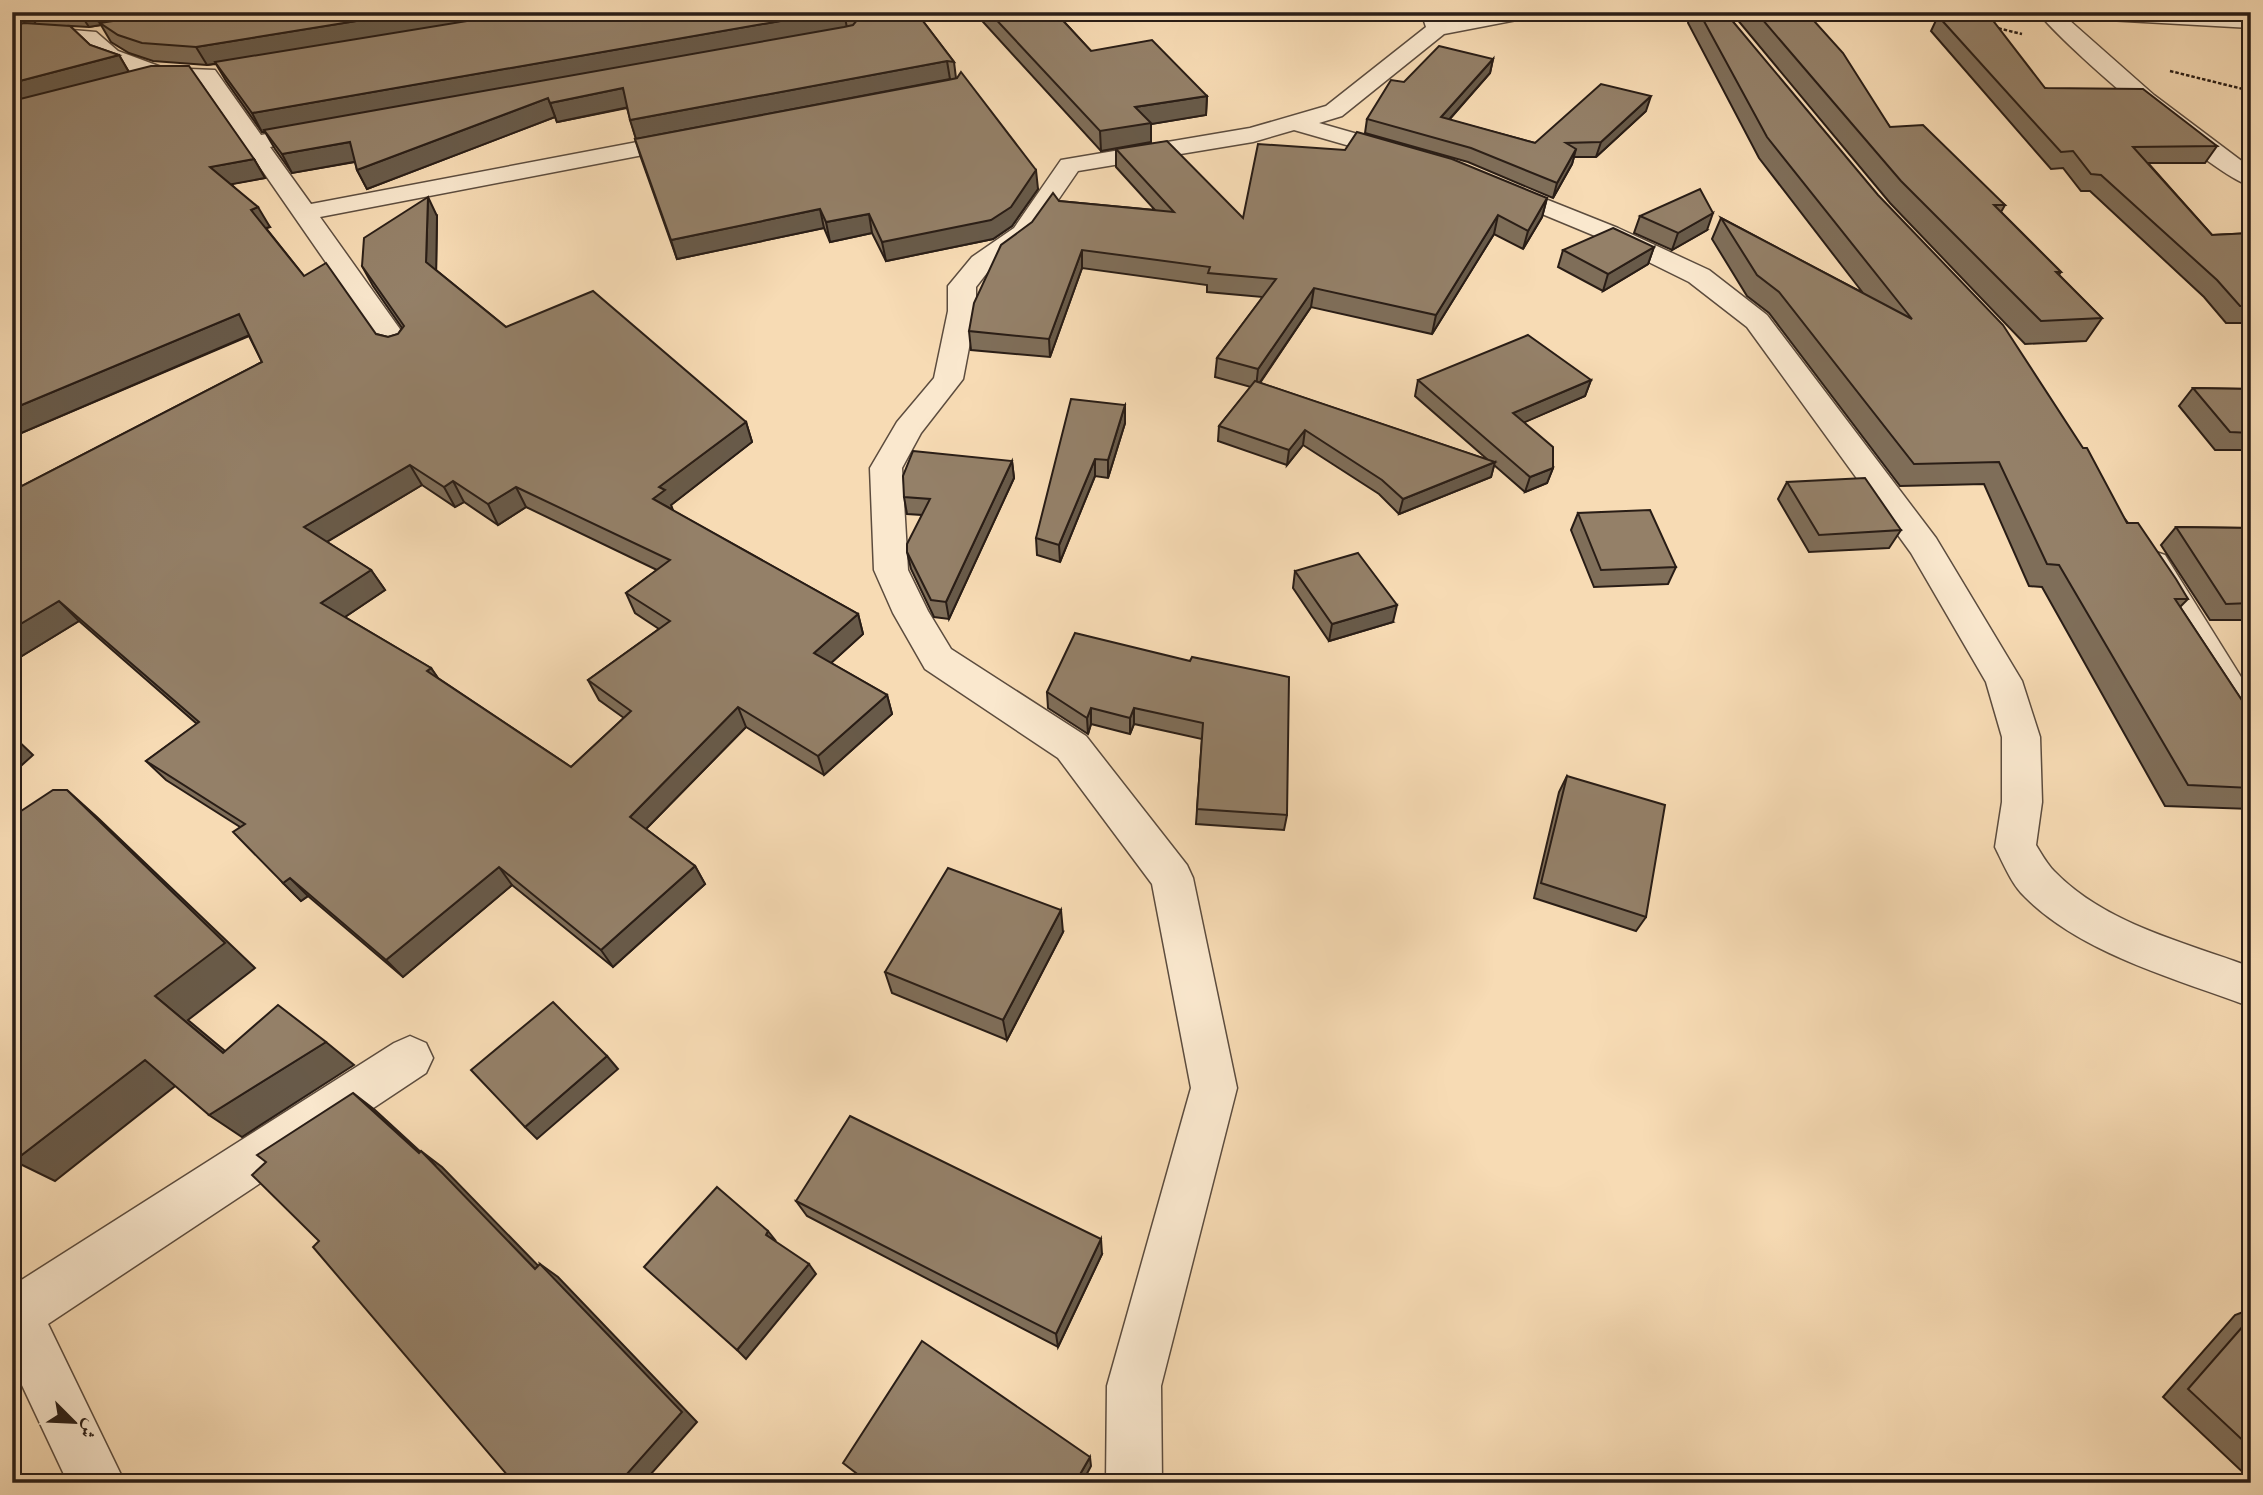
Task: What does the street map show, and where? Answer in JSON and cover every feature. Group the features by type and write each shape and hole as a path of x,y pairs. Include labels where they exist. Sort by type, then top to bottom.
{"street":[{"path":"1134,1483 1134,1386 1214,1087 1172,878 1072,747 938,659 911,613 891,570 886,468 908,429 948,379 962,311 962,286 981,263 1023,233 1070,165 1253,135 1334,111 1434,20 1527,12"},
{"path":"2048,12 2086,50 2191,137 2251,178"},
{"path":"2072,12 2251,22"},
{"path":"12,17 36,33"},
{"path":"12,39 36,33 89,36 115,32"},
{"path":"89,36 110,56 161,75"},
{"path":"120,86 161,75 207,75 234,71"},
{"path":"207,75 398,346"},
{"path":"1294,123 1433,163"},
{"path":"254,143 337,128"},
{"path":"304,213 716,134"},
{"path":"1471,176 1609,233 1699,276 1757,321 1924,546 2004,681 2021,737 2022,802 2015,847 2038,883 2075,914 2111,934 2251,987"},
{"path":"2134,535 2171,591 2251,726"},
{"path":"97,1483 14,1316 410,1058"}],"building":[{"path":"171,12 412,12 196,47 142,43 118,35 100,23"},
{"path":"522,12 832,12 252,113 215,62"},
{"path":"850,12 916,12 954,62 947,61 630,120 623,88 550,103 548,98 357,170 350,142 282,154 264,130 844,27 853,25 858,19"},
{"path":"989,12 1055,12 1091,51 1152,40 1207,96 1135,107 1151,123 1100,131"},
{"path":"1699,12 1725,12 1878,195 2003,325 2083,448 2087,448 2127,523 2138,523 2176,579 2188,599 2175,599 2251,714 2251,788 2188,785 2059,565 2047,564 1999,462 1914,464 1779,292 1757,275 1721,218 1912,319 1767,137"},
{"path":"1756,12 1806,12 1843,53 1890,127 1923,125 2005,205 1994,205 2061,272 2056,272 2102,318 2041,321 1901,181"},
{"path":"1938,16 1991,18 2045,88 2143,89 2217,146 2133,147 2212,235 2251,233 2251,306 2240,306 2217,280 2101,175 2091,174 2073,151 2061,152"},
{"path":"24,23 70,26 90,45 119,55 12,83 12,26"},
{"path":"1439,46 1493,59 1441,117 1535,143 1601,84 1651,96 1601,142 1566,143 1576,149 1557,183 1471,148 1367,119 1391,80 1404,82"},
{"path":"151,66 189,66 254,159 210,167 258,207 251,210 304,276 326,263 376,334 388,337 398,334 404,326 362,266 364,238 428,197 426,262 506,327 593,291 746,422 659,487 665,490 653,499 858,614 814,653 887,695 818,756 738,707 630,817 695,866 601,950 499,867 386,960 290,878 283,883 233,832 245,824 146,761 199,722 59,601 12,629 12,491 262,362 239,314 12,409 12,101","holes":["410,465 444,487 453,481 488,504 516,487 670,560 626,593 670,621 588,680 631,711 571,767 427,671 431,668 321,603 371,570 304,527"]},
{"path":"961,72 1036,170 1011,207 991,220 882,242 869,214 826,222 820,209 671,240 635,139 948,80 957,78"},
{"path":"1357,132 1452,159 1547,198 1528,231 1498,215 1436,315 1314,288 1258,369 1217,358 1276,279 1208,273 1210,267 1082,250 1049,339 969,331 974,303 1001,245 1032,222 1053,193 1059,201 1174,212 1116,149 1167,141 1243,218 1258,144 1345,150"},
{"path":"1700,189 1713,213 1678,233 1640,216"},
{"path":"1613,228 1654,247 1608,274 1563,250"},
{"path":"1528,335 1591,380 1513,413 1553,447 1553,468 1530,477 1418,380"},
{"path":"1255,381 1495,462 1403,499 1382,480 1305,430 1289,450 1219,426"},
{"path":"2193,388 2251,389 2251,433 2230,432"},
{"path":"1071,399 1125,405 1108,460 1095,459 1059,545 1036,538"},
{"path":"913,451 1012,461 946,602 931,600 907,552 907,544 930,499 904,497 903,476"},
{"path":"1865,478 1901,530 1819,535 1787,482"},
{"path":"1650,510 1676,567 1601,570 1578,513"},
{"path":"2176,527 2251,528 2251,603 2226,604"},
{"path":"1358,553 1397,605 1332,624 1295,571"},
{"path":"1075,633 1190,661 1192,657 1289,677 1287,815 1197,809 1203,723 1134,708 1130,718 1091,708 1087,718 1047,692"},
{"path":"1567,776 1665,805 1646,917 1541,883"},
{"path":"53,790 67,790 225,943 155,996 223,1053 278,1005 326,1042 209,1115 145,1060 14,1161 12,817"},
{"path":"948,868 1061,910 1003,1020 885,972"},
{"path":"553,1002 607,1056 525,1127 471,1070"},
{"path":"353,1093 419,1153 421,1151 535,1269 540,1264 682,1412 619,1483 514,1483 313,1247 319,1241 252,1175 266,1162 257,1155"},
{"path":"850,1116 1101,1239 1056,1334 796,1201"},
{"path":"717,1187 768,1231 766,1235 809,1264 737,1350 644,1267"},
{"path":"2251,1317 2251,1448 2188,1389"},
{"path":"922,1341 1090,1457 1075,1483 869,1483 843,1463"}]}
